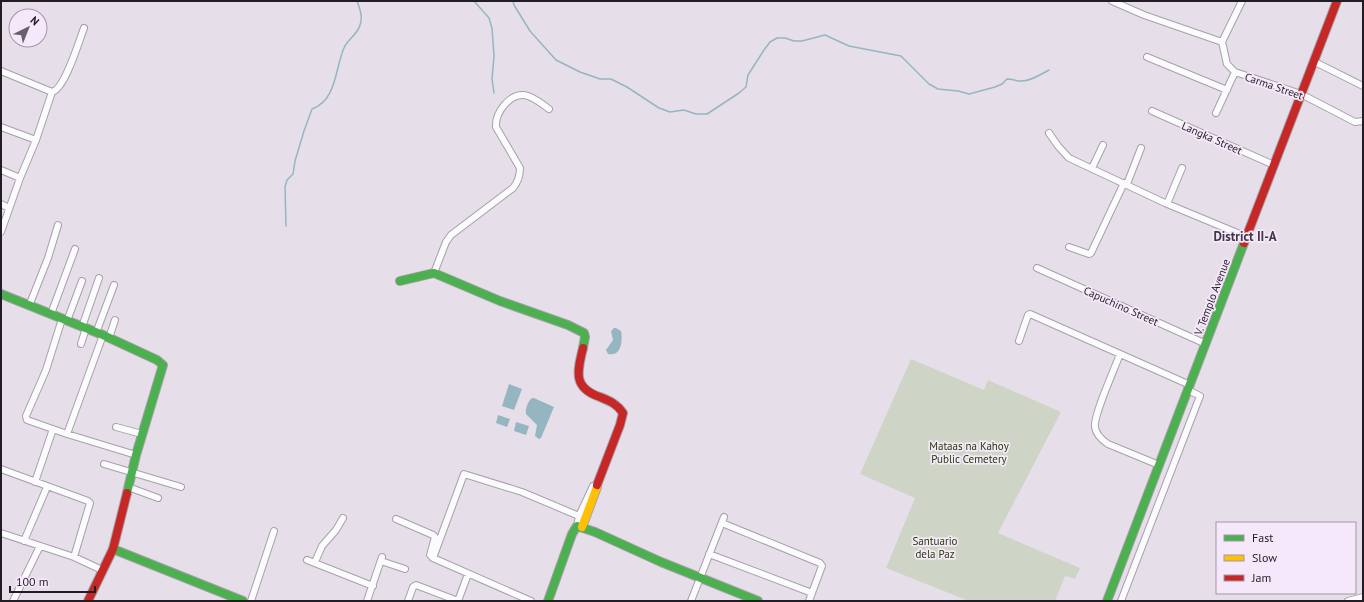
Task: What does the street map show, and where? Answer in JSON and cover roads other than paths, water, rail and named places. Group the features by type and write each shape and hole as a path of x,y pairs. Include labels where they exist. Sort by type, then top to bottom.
{"street":[{"path":"1112,1 1144,15 1222,42 1242,1"},
{"name":"V. Templo Avenue","path":"1107,601 1337,1"},
{"path":"1,72 52,92 58,90 65,79 84,28"},
{"name":"Carma Street","path":"1222,42 1227,64 1235,72 1301,94 1350,120 1355,122 1363,122"},
{"path":"1147,57 1227,90"},
{"path":"1313,61 1363,86"},
{"path":"1216,113 1235,72"},
{"path":"1,232 20,178 36,140 52,92"},
{"path":"434,273 446,242 451,235 517,184 520,175 520,168 496,127 495,120 504,105 515,96 525,95 536,99 549,109"},
{"name":"Langka Street","path":"1152,111 1274,165"},
{"path":"1,127 36,140"},
{"path":"1049,133 1069,158 1167,204 1247,237"},
{"path":"1092,168 1103,145"},
{"path":"1069,247 1089,254 1091,253 1125,183 1140,148"},
{"path":"1167,204 1182,168"},
{"path":"1,170 20,178"},
{"path":"1,204 9,208"},
{"path":"29,306 48,258 58,225"},
{"path":"51,314 74,249"},
{"name":"Capuchino Street","path":"1037,268 1206,344"},
{"path":"400,281 434,273 505,304 568,325 584,333 585,338 580,355 578,371 582,387 586,391 618,404 623,413 620,425 579,527 572,534 548,601"},
{"path":"81,344 98,278"},
{"path":"82,281 26,416 27,420 136,455"},
{"path":"67,434 103,335 114,285"},
{"path":"1,294 103,335 157,360 163,365 136,455 113,549 88,601"},
{"path":"1019,341 1028,315 1030,314 1120,354 1189,388 1200,396 1120,601"},
{"path":"103,335 115,320"},
{"path":"1120,354 1095,420 1097,432 1101,439 1108,444 1159,465"},
{"path":"116,427 142,434"},
{"path":"35,482 53,429"},
{"path":"104,464 181,487"},
{"path":"1,469 90,503 74,557"},
{"path":"432,558 464,474 522,492 580,516"},
{"path":"579,527 580,516 596,484"},
{"path":"24,541 47,487"},
{"path":"128,487 158,498"},
{"path":"315,562 322,546 336,530 343,518"},
{"path":"396,519 433,534 435,538 430,555 432,558"},
{"path":"691,601 723,520 820,563 822,566 809,601"},
{"path":"579,527 758,601"},
{"path":"251,601 274,531"},
{"path":"1,533 74,557 102,570"},
{"path":"13,601 40,546"},
{"path":"113,549 243,601"},
{"path":"710,554 812,593"},
{"path":"432,558 531,601"},
{"path":"367,601 382,559 405,569"},
{"path":"307,560 373,586"},
{"path":"408,601 413,587 416,585 458,601 468,574"},
{"path":"1348,601 1363,597"}],"water":[{"path":"614,328 621,331 622,339 618,351 616,353 608,354 606,350 613,340 611,331"},
{"path":"509,384 522,389 514,410 502,406"},
{"path":"532,398 554,407 541,438 539,439 535,436 537,425 526,414 527,405"},
{"path":"498,415 510,419 507,427 496,423"},
{"path":"516,422 529,426 526,435 514,431"}],"waterway":[{"path":"286,226 285,187 287,180 293,174 295,161 312,109 320,105 331,91 344,48 359,28 361,16 357,1"},
{"path":"474,1 489,18 492,28 494,56 492,79 494,93"},
{"path":"513,1 530,31 556,60 580,72 600,79 611,79 627,87 659,108 670,112 684,110 696,114 707,114 739,93 746,87 748,75 764,50 770,42 777,38 802,41 825,35 849,46 901,56 929,84 938,89 958,91 969,94 995,87 1002,84 1007,79 1018,81 1028,80 1049,70"}],"district":[{"name":"District II-A","path":"1245,236"}],"park label":[{"name":"Mataas na Kahoy Public Cemetery","path":"969,452"},
{"name":"Santuario dela Paz","path":"935,547"}]}
